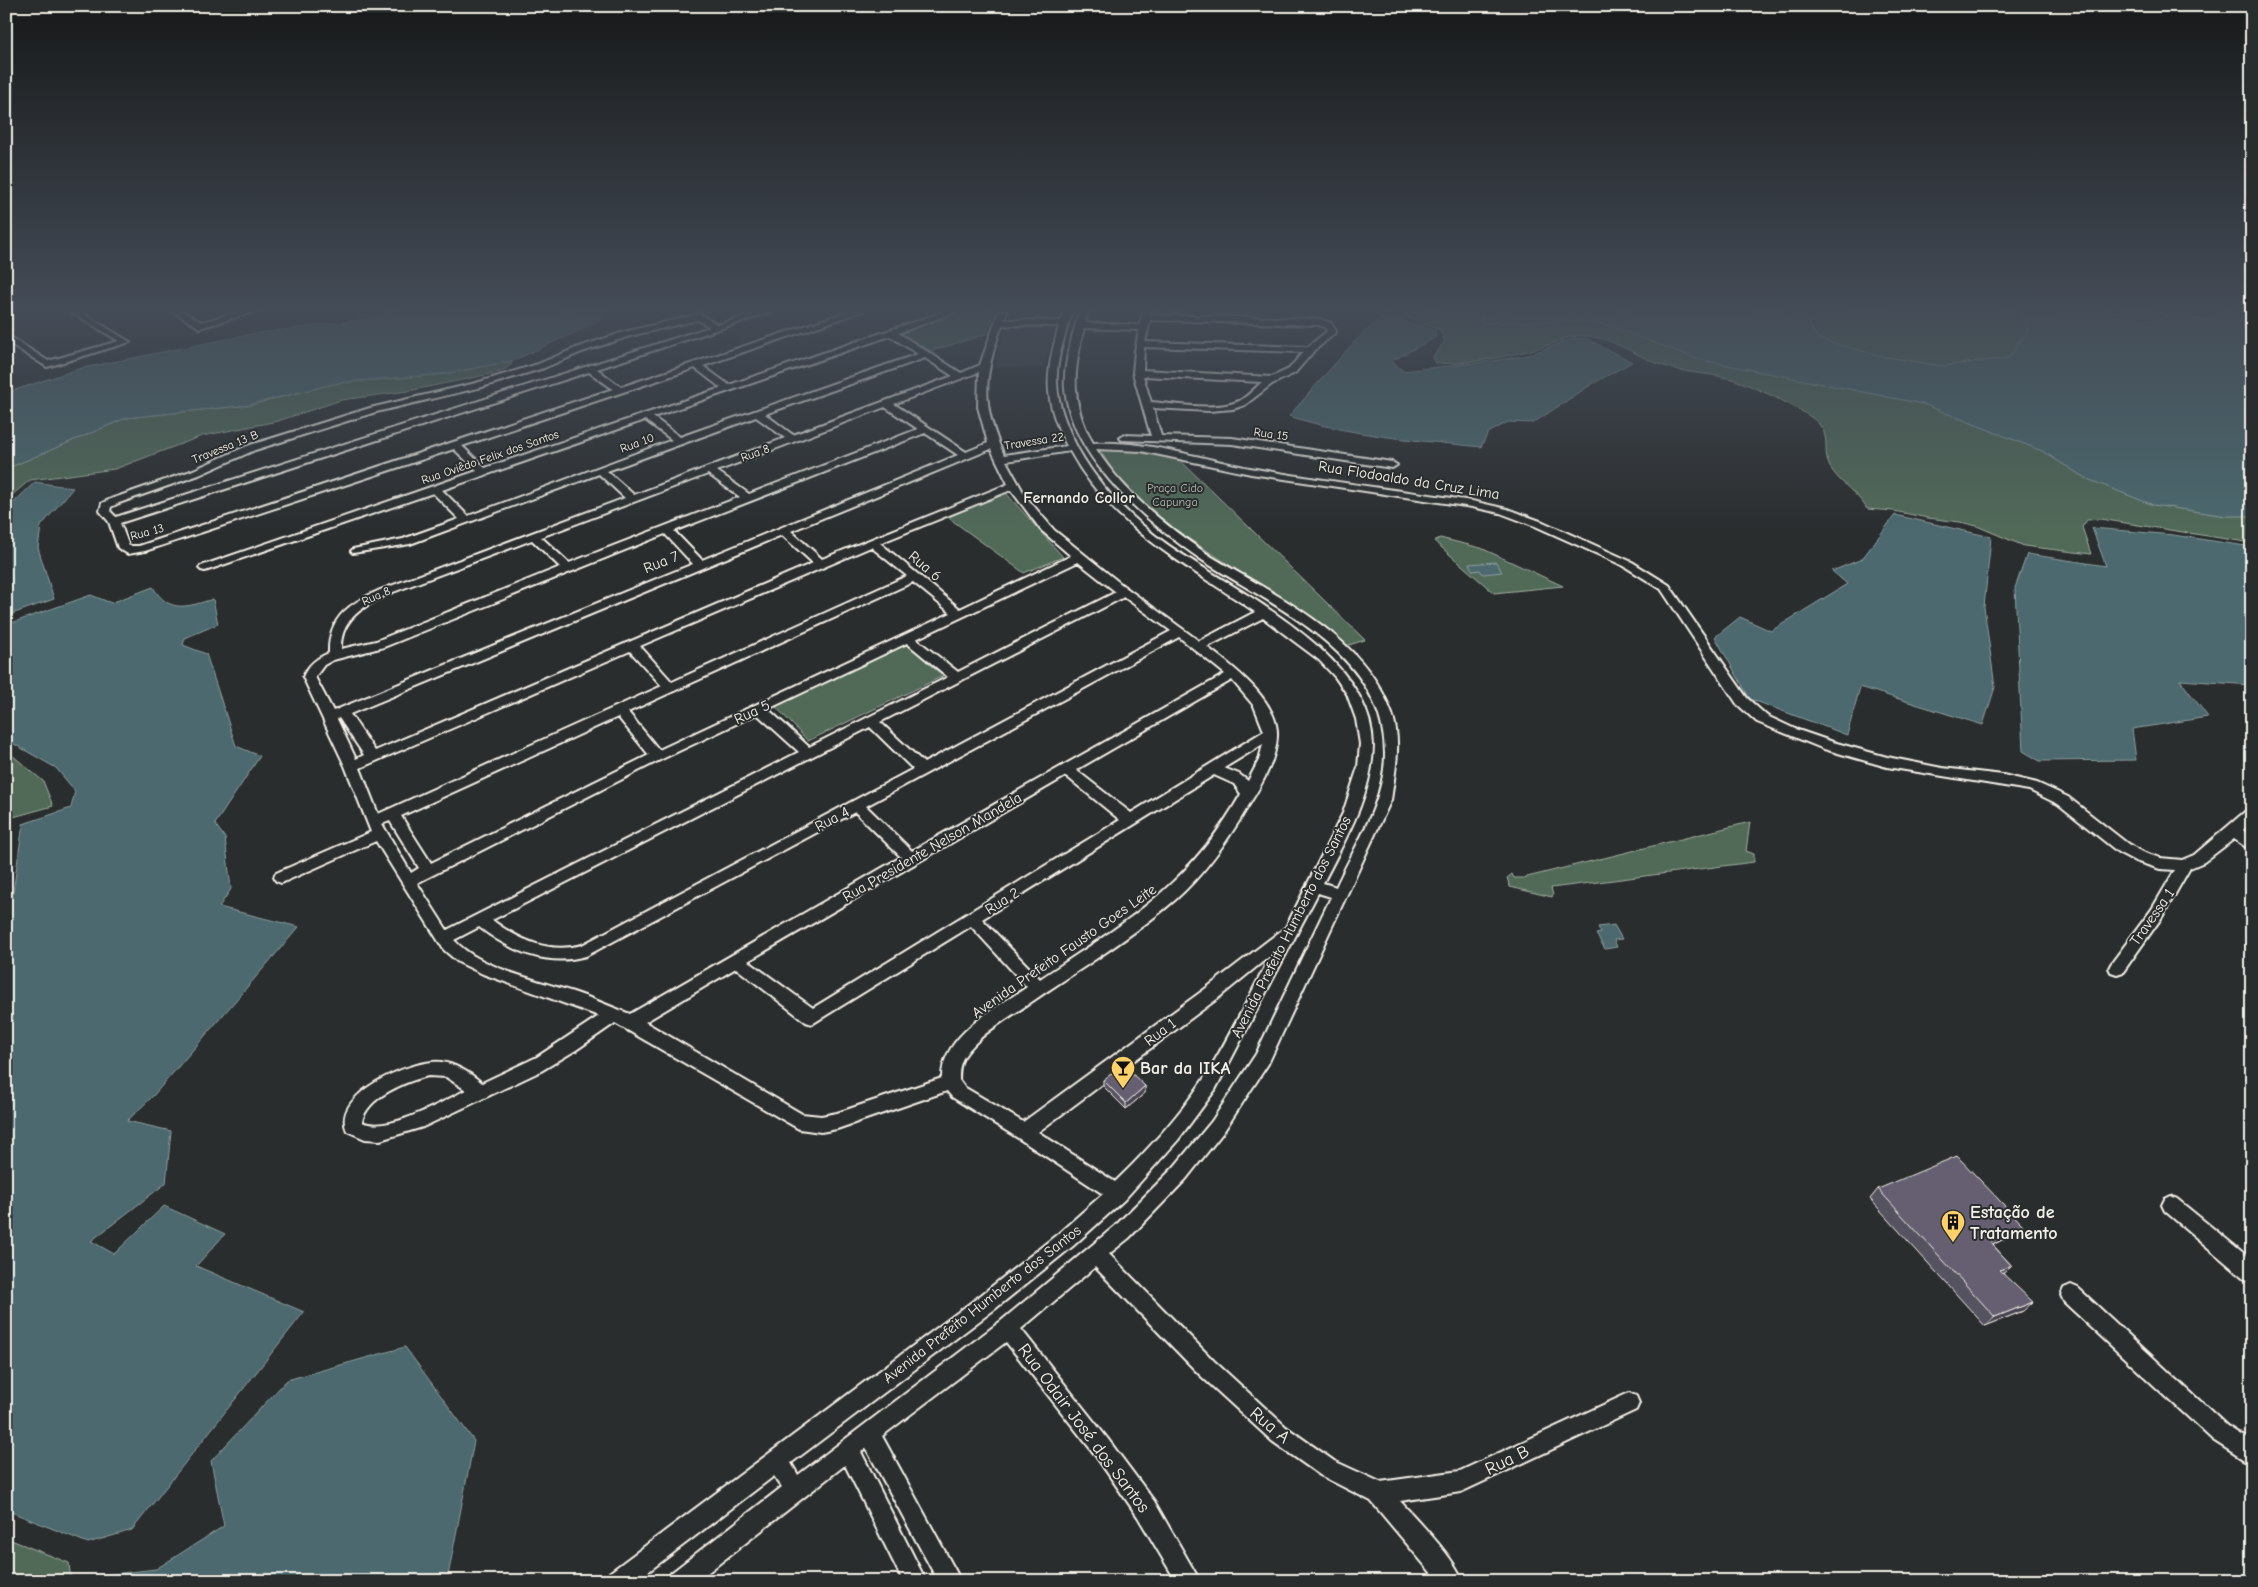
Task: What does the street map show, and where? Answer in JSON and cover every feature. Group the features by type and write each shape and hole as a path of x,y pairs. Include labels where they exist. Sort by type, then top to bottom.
{"street":[{"name":"Travessa 13 B","path":"114,521 105,510 106,505 111,502 195,473 251,448 374,410 479,385"},
{"name":"Rua 13","path":"537,385 114,521 123,547 128,551 136,550 635,385"},
{"path":"613,385 620,390"},
{"path":"724,385 728,388"},
{"name":"Rua Oviêdo Felix dos Santos","path":"205,568 737,385"},
{"name":"Rua 10","path":"357,551 406,542 836,385"},
{"name":"Rua 8","path":"335,654 334,642 339,627 348,612 360,603 384,592 936,385"},
{"path":"982,385 983,410 1000,459 1013,486 1039,521 1123,593 1200,646 1234,674 1255,698 1271,733"},
{"name":"Avenida Prefeito Humberto dos Santos","path":"679,1581 848,1449 1008,1328 1097,1255 1180,1173 1218,1126 1262,1059 1384,800 1391,776 1393,758 1391,736 1378,694 1362,670 1336,643 1286,607 1206,557 1155,520 1082,444 1054,402 1053,385"},
{"name":"Avenida Prefeito Humberto dos Santos","path":"617,1581 1037,1265 1118,1194 1180,1124 1204,1092 1293,929 1351,810 1363,781 1368,759 1366,731 1362,715 1352,692 1338,672 1308,644 1265,612 1163,546 1112,502 1089,475 1070,385"},
{"path":"1141,385 1157,439"},
{"path":"1146,405 1217,408 1242,403 1263,385"},
{"path":"887,404 964,455"},
{"path":"757,413 792,439"},
{"path":"645,416 679,441"},
{"path":"372,757 336,714 309,677 314,668 335,654 354,652 380,644 567,568 925,430"},
{"name":"Rua 15","path":"1082,444 1157,439 1238,442 1392,465"},
{"name":"Rua 7","path":"336,714 994,444"},
{"name":"Travessa 22","path":"1000,459 1082,444"},
{"name":"Rua Flodoaldo da Cruz Lima","path":"1082,444 1141,448 1241,469 1472,504 1519,516 1628,564 1657,580 1678,604 1742,701 1762,719 1835,747 1897,765 2013,782 2041,789 2064,802 2109,839 2127,851 2155,861 2185,865"},
{"path":"456,445 483,472"},
{"path":"600,470 632,499"},
{"path":"709,470 748,498"},
{"path":"352,766 820,564 1013,486"},
{"path":"435,489 465,519"},
{"path":"667,530 699,564"},
{"path":"783,530 820,564"},
{"path":"534,536 567,568"},
{"name":"Rua 6","path":"872,542 959,614"},
{"name":"Rua 5","path":"409,880 656,756 760,709 1079,557"},
{"path":"281,877 376,828 392,814 915,577"},
{"path":"444,938 1123,593"},
{"path":"1200,646 1265,612"},
{"name":"Rua 4","path":"481,920 499,934 551,955 578,953 608,940 1179,632"},
{"path":"908,638 956,677"},
{"path":"632,645 670,687"},
{"name":"Rua Presidente Nelson Mandela","path":"631,1022 911,858 1234,674"},
{"path":"760,709 808,753"},
{"path":"620,710 656,756"},
{"path":"336,714 352,766 376,828 444,938 456,953 489,970 572,998 631,1022 785,1115 809,1124 837,1120 951,1082 958,1092 1024,1132 1118,1194"},
{"path":"871,721 922,769"},
{"name":"Rua 2","path":"737,961 812,1017 1271,733"},
{"name":"Avenida Prefeito Fausto Goes Leite","path":"951,1082 953,1061 967,1042 1038,988 1112,940 1170,896 1206,858 1231,823 1262,768 1271,733"},
{"path":"1066,769 1130,820"},
{"path":"1212,770 1242,781 1246,786 1248,794"},
{"path":"856,805 911,858"},
{"path":"392,814 428,870"},
{"path":"2185,865 2202,856 2252,814"},
{"path":"2234,830 2252,846"},
{"name":"Travessa 1","path":"2117,968 2157,913 2185,865"},
{"path":"1314,886 1340,894"},
{"path":"973,919 1038,988"},
{"name":"Rua 1","path":"1024,1132 1211,994 1293,929"},
{"path":"480,1092 450,1071 429,1068 417,1070 394,1080 359,1106 354,1113 353,1126 357,1130 368,1132 407,1125 441,1112 541,1064 613,1016"},
{"path":"2171,1204 2252,1272"},
{"name":"Rua A","path":"1097,1255 1201,1362 1279,1434 1327,1468 1379,1493 1422,1542 1452,1581"},
{"path":"2071,1295 2220,1433 2252,1455"},
{"name":"Rua Odair José dos Santos","path":"1008,1328 1100,1445 1146,1509 1189,1581"},
{"name":"Rua B","path":"1379,1493 1461,1481 1629,1403"},
{"path":"869,1433 950,1581"},
{"path":"848,1449 915,1581"},
{"path":"777,1461 796,1490"}],"green space":[{"path":"329,385 437,385 341,400 278,421 202,436 115,469 30,480 6,500 6,469 126,418 249,405"},
{"path":"1747,385 2252,385 2252,543 2100,519 2087,520 2082,527 2091,554 2024,546 1977,526 1960,522 1894,511 1867,509 1830,467 1825,435 1819,424 1803,412"},
{"name":"Praça Cido Capunga","path":"1098,441 1145,449 1179,459 1365,640 1346,646 1312,618 1158,519 1114,472 1098,447"},
{"path":"1006,493 1063,557 1024,573 946,516"},
{"path":"1440,538 1481,548 1563,586 1494,593 1434,541"},
{"path":"907,644 943,676 808,741 775,706"},
{"path":"6,750 43,781 53,806 6,819"},
{"path":"1750,822 1746,851 1754,854 1754,862 1551,888 1552,897 1510,887 1507,878 1512,874 1514,878 1523,878"},
{"path":"6,1538 69,1563 71,1581 6,1581"}],"water":[{"path":"30,385 329,385 249,405 126,418 6,469 6,393"},
{"path":"1316,385 1590,385 1533,423 1508,422 1488,433 1481,447 1360,433 1289,416"},
{"path":"1828,385 2252,385 2252,516 2226,516 2153,505 2085,478 2042,451 1923,404"},
{"path":"35,482 73,488 41,526 38,548 54,599 6,616 6,510"},
{"path":"1895,515 1991,537 1984,607 1995,687 1983,725 1860,687 1847,735 1750,699 1715,637 1740,617 1771,631 1847,584 1832,571 1862,559"},
{"path":"2092,528 2173,535 2252,547 2252,685 2180,680 2208,717 2132,729 2136,760 2040,761 2023,751 2015,588 2027,554 2106,566"},
{"path":"1496,562 1502,572 1483,574 1480,570 1473,571 1469,564"},
{"path":"153,587 159,596 172,605 187,606 213,599 218,624 185,638 183,645 206,654 236,746 260,756 215,824 225,838 231,889 219,907 299,927 153,1096 127,1121 171,1131 166,1183 91,1241 114,1254 164,1206 225,1234 196,1266 304,1312 132,1530 88,1543 6,1510 6,905 12,899 23,824 71,808 75,791 56,768 14,744 6,736 6,625 91,595 111,603"},
{"path":"1614,925 1622,939 1614,940 1617,947 1605,949 1596,934 1601,933 1598,927"},
{"path":"405,1347 474,1441 447,1581 97,1581 96,1576 156,1569 224,1526 211,1461 287,1380"}],"building":[{"name":"Bar da lIKA","path":"1123,1065 1145,1086 1126,1103 1103,1080"},
{"name":"Estação de Tratamento","path":"1957,1156 2023,1225 1990,1242 2012,1266 1999,1270 2033,1302 1995,1317 1878,1189"}],"place":[{"name":"Bar da lIKA","path":"1123,1089"},
{"name":"Estação de Tratamento","path":"1953,1243"}],"district":[{"name":"Fernando Collor","path":"1079,497"}]}
